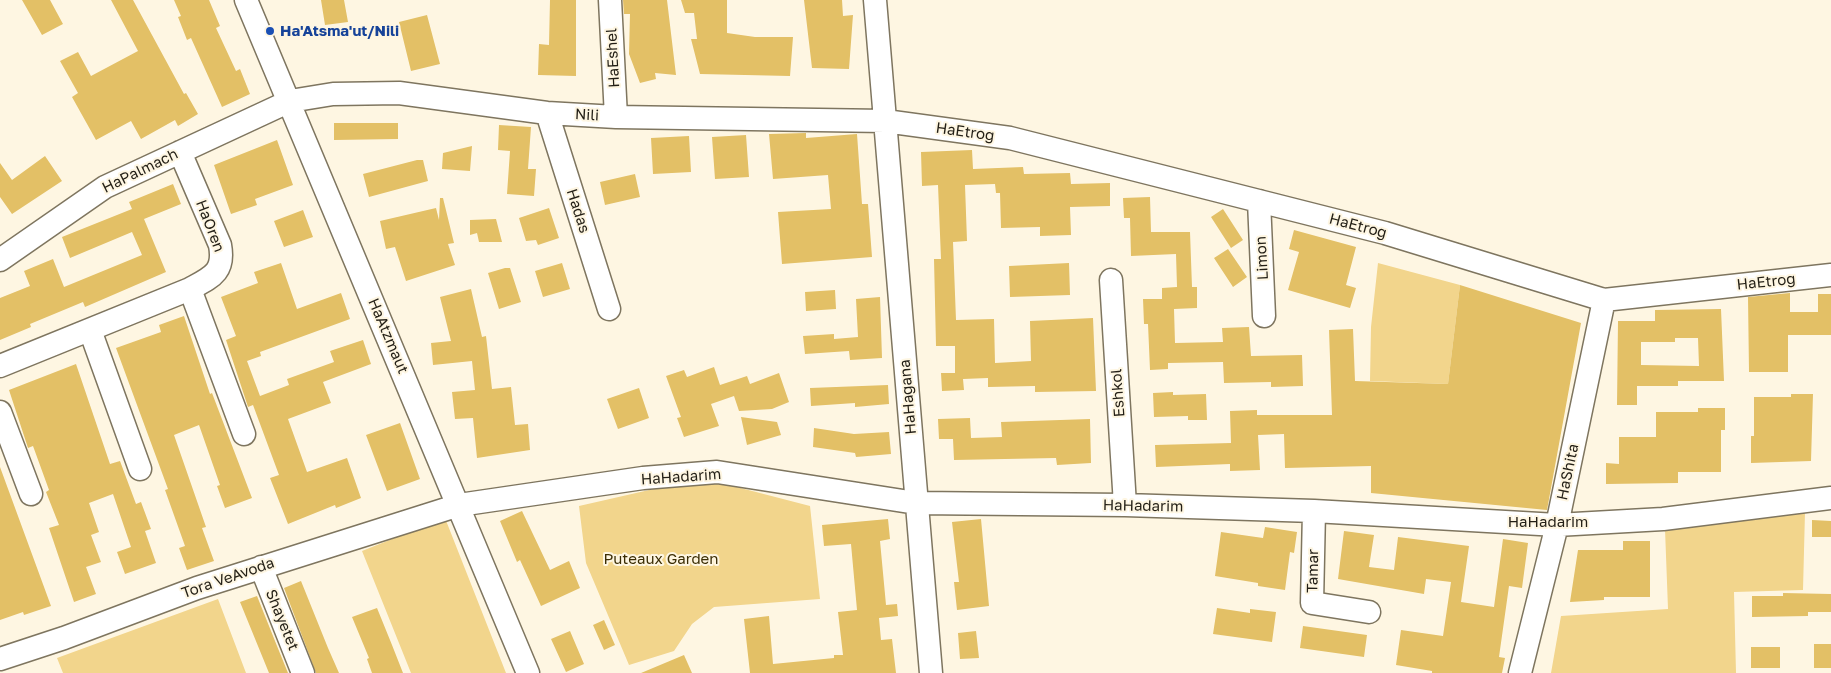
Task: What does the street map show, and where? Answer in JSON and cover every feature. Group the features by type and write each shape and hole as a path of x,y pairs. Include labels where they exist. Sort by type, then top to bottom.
{"street":[{"name":"HaAtzmaut","path":"246,0 290,101 528,673"},
{"name":"HaEshel","path":"610,0 616,117"},
{"name":"HaHagana","path":"875,0 931,673"},
{"name":"Nili","path":"290,101 333,94 399,93 546,113 616,117 885,120"},
{"name":"HaPalmach","path":"0,260 105,187 290,101"},
{"name":"Hadas","path":"546,113 609,309"},
{"name":"HaEtrog","path":"885,120 1010,138 1385,233 1604,300 1831,275"},
{"name":"HaOren","path":"0,366 190,289 210,278 218,270 223,258 220,245 180,152"},
{"name":"Limon","path":"1259,201 1264,316"},
{"name":"Eshkol","path":"1111,280 1125,505"},
{"path":"190,289 244,434"},
{"name":"HaShita","path":"1520,673 1557,525 1604,300"},
{"path":"90,330 140,469"},
{"path":"0,412 31,494"},
{"name":"HaHadarim","path":"459,505 605,483 717,472 916,503 1125,505 1314,511 1557,525 1663,519 1831,498"},
{"name":"Tora VeAvoda","path":"0,659 261,567 459,505"},
{"name":"Tamar","path":"1314,511 1312,602 1369,612"},
{"name":"Shayetet","path":"261,567 303,673"}],"green space":[{"path":"1378,263 1460,285 1448,384 1370,381 1371,327"},
{"name":"Puteaux Garden","path":"702,478 810,506 820,599 714,607 692,624 674,651 629,665 586,563 579,506"},
{"path":"1805,512 1803,590 1734,592 1736,673 1551,673 1561,616 1668,609 1665,529"},
{"path":"445,518 506,673 411,673 362,551"},
{"path":"218,599 246,673 63,673 57,658"}],"building":[{"path":"22,0 50,0 63,24 42,35"},
{"path":"111,0 133,0 184,94 186,93 198,114 178,126 175,120 141,139 131,121 96,140 72,97 78,93 60,61 78,52 91,76 138,51"},
{"path":"174,0 209,0 220,26 216,28 236,71 240,69 250,94 222,107 191,38 187,40 178,17 181,16"},
{"path":"321,0 344,0 348,22 325,25"},
{"path":"550,0 576,0 576,76 538,75 539,44 549,45"},
{"path":"623,0 667,0 676,75 655,73 656,79 640,83 629,54 630,14 624,14"},
{"path":"681,0 727,0 727,33 755,37 793,37 790,76 700,74 691,39 697,39 694,13 685,13"},
{"path":"804,0 842,0 843,16 853,15 849,69 812,68"},
{"path":"427,15 440,64 411,71 399,22"},
{"path":"334,123 398,123 398,139 334,140"},
{"path":"499,125 531,127 528,169 536,169 534,196 507,194 510,151 498,150"},
{"path":"806,133 806,138 857,134 862,204 868,204 872,257 782,264 778,212 831,209 828,175 773,179 769,134"},
{"path":"746,135 749,177 715,179 712,137"},
{"path":"689,136 691,172 653,174 651,138"},
{"path":"277,140 293,185 255,199 257,205 231,214 214,165"},
{"path":"472,146 470,171 442,169 443,153"},
{"path":"972,150 973,169 1023,167 1024,174 1070,173 1071,184 1110,183 1110,206 1070,207 1071,235 1040,236 1040,227 1001,228 1000,193 996,193 995,184 965,185 967,241 953,242 956,320 994,319 995,363 1031,361 1030,321 1093,318 1096,391 1035,392 1035,386 988,387 988,378 963,379 964,390 942,391 941,373 955,373 955,346 936,346 934,259 941,259 938,185 922,186 921,152"},
{"path":"45,156 62,181 12,214 0,197 0,163 12,180"},
{"path":"423,160 428,181 369,197 363,174"},
{"path":"635,174 640,197 605,205 600,182"},
{"path":"173,184 181,204 144,219 166,272 85,307 83,302 30,324 31,327 0,340 0,298 30,286 24,271 53,259 64,287 142,255 132,232 70,258 62,237 132,209 129,202"},
{"path":"1150,197 1151,232 1190,232 1192,287 1197,287 1197,308 1174,309 1175,343 1223,342 1222,328 1249,327 1251,356 1302,355 1303,386 1271,387 1271,382 1224,383 1223,362 1168,363 1168,369 1150,370 1148,324 1144,324 1143,299 1162,299 1162,288 1177,287 1176,254 1131,256 1130,218 1124,218 1123,198"},
{"path":"440,198 443,198 454,243 448,244 455,265 406,281 395,247 386,249 380,221 436,208 439,220"},
{"path":"549,208 559,238 538,245 536,240 526,241 519,218"},
{"path":"1223,209 1243,240 1231,248 1211,217"},
{"path":"303,210 313,237 284,247 274,221"},
{"path":"496,219 502,242 479,242 477,233 470,235 470,220"},
{"path":"1294,230 1356,247 1346,285 1356,288 1350,308 1288,290 1299,252 1289,249"},
{"path":"1228,249 1247,277 1233,287 1214,258"},
{"path":"281,263 297,309 341,293 350,319 260,352 261,356 247,361 260,396 289,385 287,379 334,362 330,351 363,340 371,364 323,382 331,403 288,419 307,472 347,458 361,498 336,508 335,505 288,524 270,478 279,475 253,405 248,407 226,340 236,336 221,297 258,283 254,272"},
{"path":"562,263 570,289 543,297 535,271"},
{"path":"1069,263 1070,295 1010,297 1009,266"},
{"path":"510,268 521,302 499,309 488,273"},
{"path":"1460,285 1581,323 1547,510 1371,493 1371,466 1285,468 1284,434 1258,435 1260,470 1230,471 1230,464 1156,467 1155,445 1231,443 1230,411 1257,410 1257,415 1332,415 1329,330 1353,329 1355,381 1448,384"},
{"path":"471,289 482,337 486,336 492,389 511,387 515,425 528,424 530,450 477,458 473,418 455,419 452,392 475,390 472,361 433,365 431,343 451,341 440,297"},
{"path":"835,290 836,309 806,311 805,292"},
{"path":"1790,293 1790,312 1818,312 1818,294 1831,294 1831,335 1788,335 1788,372 1749,372 1748,297"},
{"path":"880,297 882,358 850,360 849,351 805,354 803,336 834,334 834,339 858,337 856,299"},
{"path":"1721,309 1724,381 1678,381 1678,386 1637,386 1637,405 1617,405 1618,321 1655,321 1655,310","holes":["1675,338 1698,338 1699,366 1641,365 1641,342 1675,342"]},
{"path":"184,316 210,394 212,393 252,498 225,508 217,486 220,485 199,425 174,435 206,527 202,528 214,561 187,570 179,548 185,546 165,490 168,489 116,348 161,332 159,325"},
{"path":"76,364 110,464 120,461 136,504 141,502 151,529 145,531 156,563 125,574 117,552 131,547 113,494 89,503 99,532 91,535 101,562 86,567 96,594 74,602 49,528 59,525 46,492 49,490 33,446 28,448 9,390"},
{"path":"714,367 720,385 747,376 750,384 779,373 789,402 772,409 739,411 734,396 711,404 719,426 684,437 677,418 681,417 666,376 684,370 687,377"},
{"path":"888,385 889,404 855,407 855,403 811,406 810,388"},
{"path":"639,388 649,418 618,429 607,399"},
{"path":"1173,392 1173,395 1206,394 1207,420 1188,420 1188,416 1154,417 1153,393"},
{"path":"1791,394 1813,394 1811,461 1751,463 1751,436 1754,436 1754,397 1791,397"},
{"path":"1698,408 1725,408 1725,430 1721,430 1721,472 1678,472 1678,483 1606,484 1606,463 1619,464 1619,437 1656,437 1656,412 1698,412"},
{"path":"741,417 777,422 781,435 747,445"},
{"path":"970,418 971,438 1002,437 1001,422 1090,419 1091,463 1057,465 1056,458 954,460 953,439 939,439 938,419"},
{"path":"400,423 420,479 387,491 366,435"},
{"path":"814,428 854,434 889,432 891,454 856,457 855,453 813,447"},
{"path":"0,467 51,606 24,615 23,612 0,620"},
{"path":"522,511 550,570 569,561 580,588 541,606 520,560 517,562 500,521"},
{"path":"888,519 890,539 880,541 886,605 897,604 898,616 879,618 881,640 892,639 896,673 750,673 744,619 769,616 773,664 834,658 834,655 843,655 838,612 857,610 851,544 824,546 822,525"},
{"path":"981,519 989,606 957,610 954,582 959,582 952,522"},
{"path":"1812,520 1831,521 1831,537 1812,537"},
{"path":"1265,527 1297,532 1294,553 1290,552 1285,590 1258,586 1258,583 1215,576 1221,532 1263,538"},
{"path":"1344,531 1374,535 1369,567 1394,570 1398,537 1469,546 1461,602 1494,607 1503,539 1528,543 1522,588 1509,586 1499,657 1505,658 1502,673 1432,673 1432,671 1396,665 1401,630 1443,636 1451,582 1426,579 1424,594 1338,579"},
{"path":"1623,541 1650,541 1650,597 1604,597 1604,600 1570,602 1578,550 1623,550"},
{"path":"301,581 339,673 316,673 284,588"},
{"path":"1783,593 1831,594 1831,612 1808,612 1808,616 1752,617 1752,596 1783,596"},
{"path":"257,596 288,673 269,673 240,602"},
{"path":"377,608 403,673 372,673 367,659 369,658 352,617"},
{"path":"1217,608 1250,613 1250,609 1276,612 1272,642 1213,634"},
{"path":"604,620 615,645 604,650 593,625"},
{"path":"1303,626 1367,635 1364,657 1300,648"},
{"path":"570,631 584,664 566,672 551,639"},
{"path":"976,631 979,658 960,659 958,633"},
{"path":"1814,644 1831,644 1831,668 1814,668"},
{"path":"1751,647 1780,647 1780,668 1751,668"},
{"path":"684,655 692,673 641,673"}],"place":[{"name":"Ha'Atsma'ut/Nili","path":"270,31"}]}
